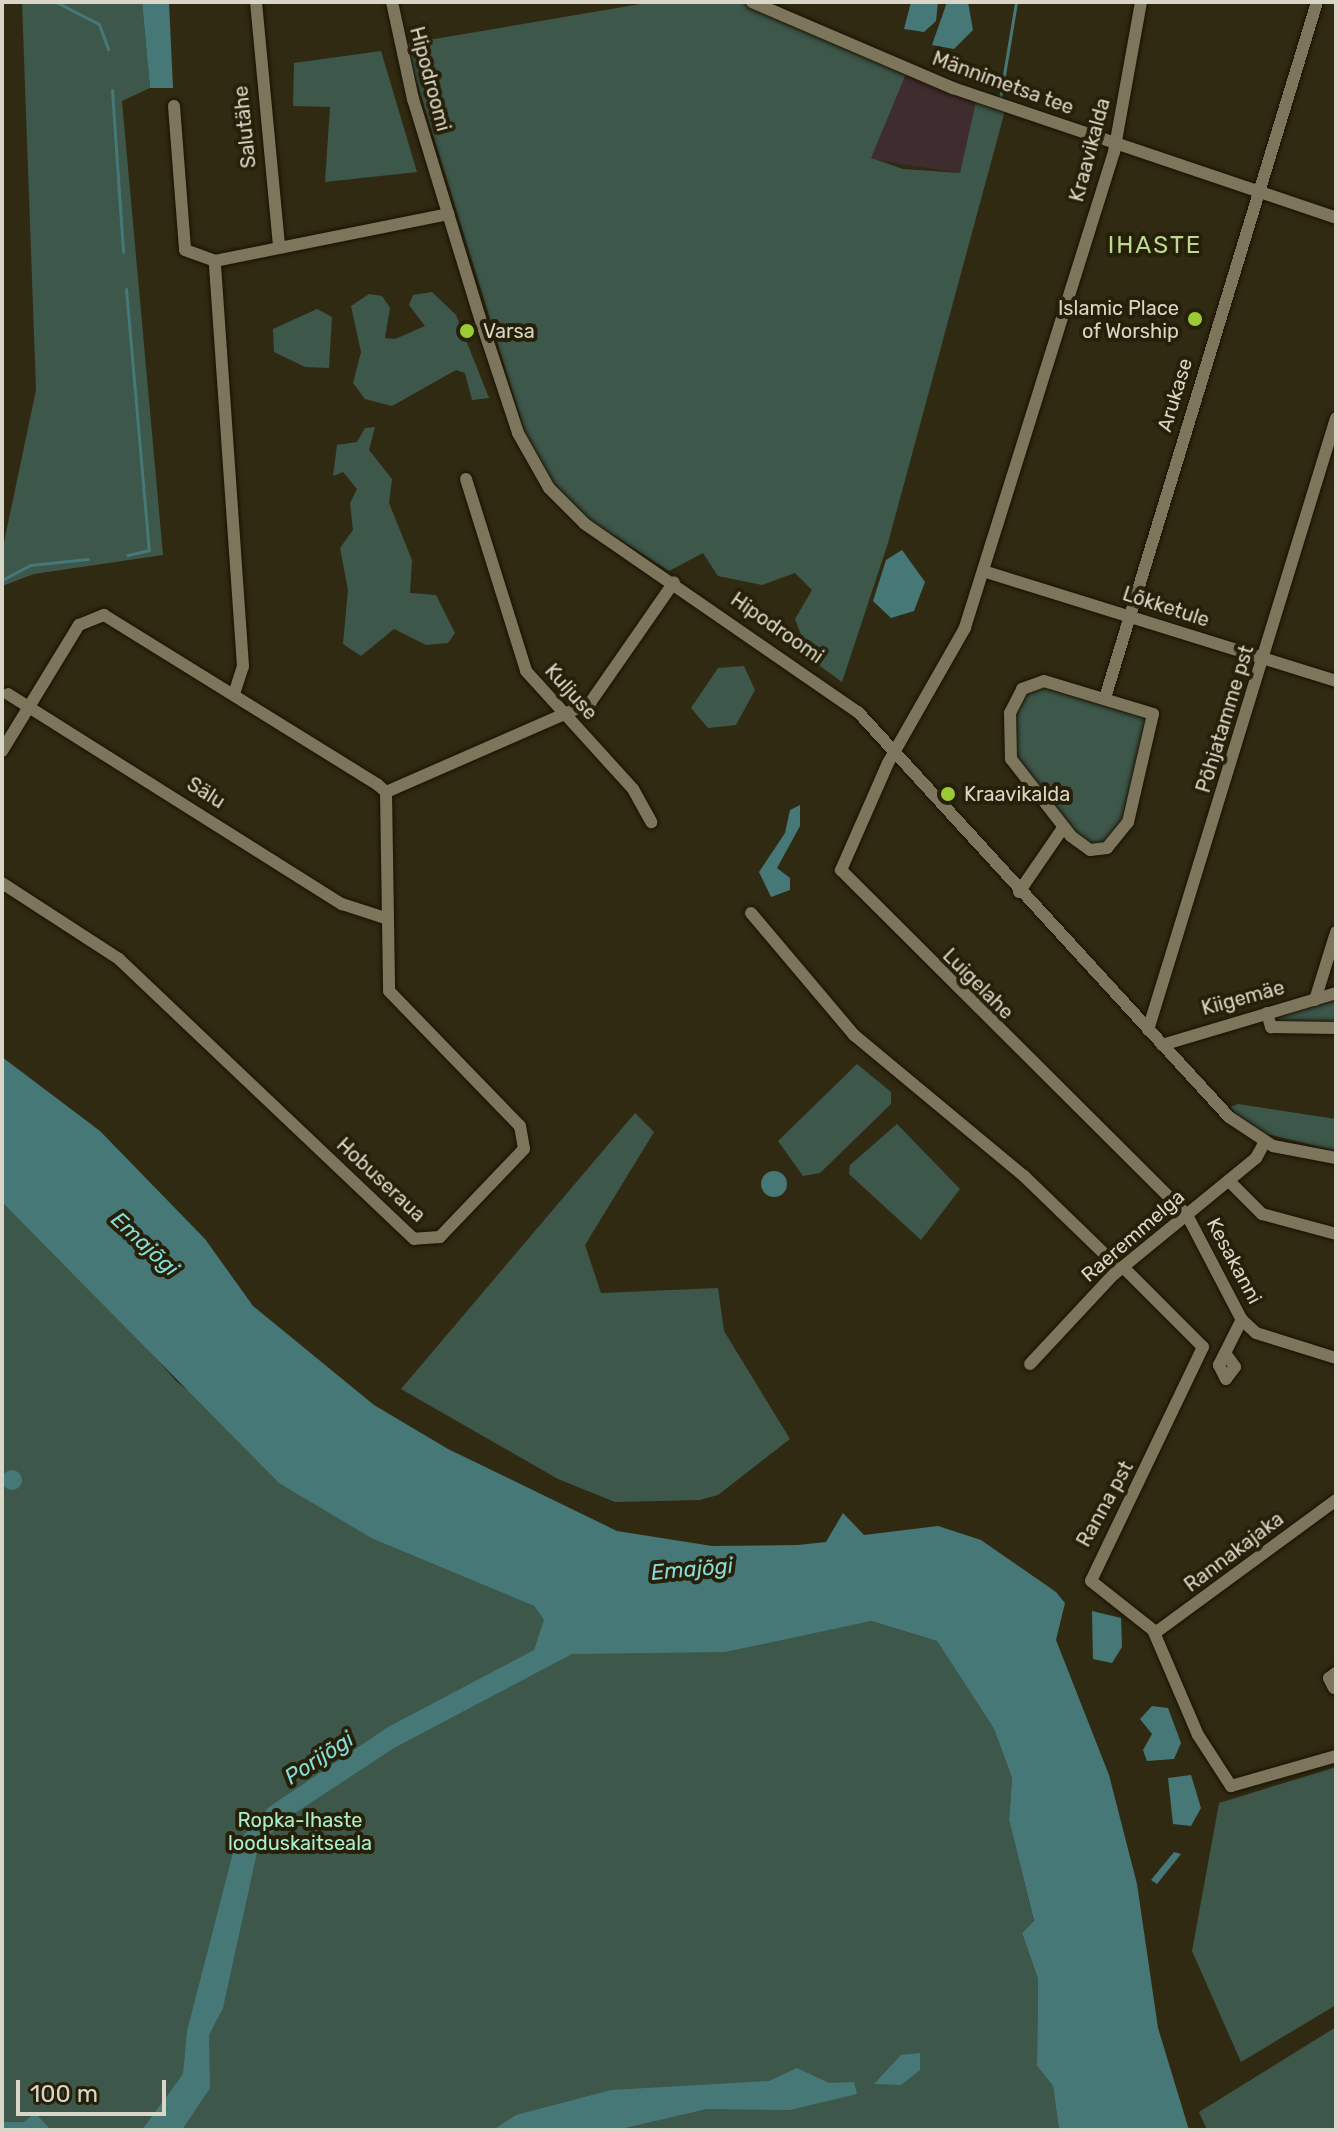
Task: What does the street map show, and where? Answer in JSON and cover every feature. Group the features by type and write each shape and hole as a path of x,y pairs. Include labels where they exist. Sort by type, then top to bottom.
{"street":[{"name":"Salutähe","path":"256,2 279,247"},
{"name":"Hipodroomi","path":"392,2 448,214 535,467 585,524 801,668 897,752 1019,892 1229,1117 1265,1142 1336,1158"},
{"name":"Männimetsa tee","path":"752,2 953,88 1336,218"},
{"name":"Kraavikalda","path":"897,752 953,653 983,571 1115,144 1141,2"},
{"name":"Arukase","path":"1105,698 1317,2"},
{"path":"174,106 185,250 215,261 448,214"},
{"path":"215,261 243,666 234,694"},
{"name":"Põhjatamme pst","path":"1148,1030 1336,418"},
{"name":"Kuljuse","path":"466,479 526,671 633,789 651,822"},
{"name":"Lõkketule","path":"983,571 1336,681"},
{"path":"2,751 79,625 95,614 234,694 386,792 590,703 674,582"},
{"path":"1037,681 1105,698 1155,719 1128,822 1116,843 1097,850 1063,828 1011,759 1010,713 1022,689 1037,681"},
{"name":"Sälu","path":"8,694 342,904 385,918"},
{"name":"Luigelahe","path":"897,752 842,861 845,877 1187,1215"},
{"name":"Hobuseraua","path":"2,883 119,959 409,1236 430,1242 520,1155 525,1136 395,1002 387,984 386,792"},
{"path":"1019,892 1063,828"},
{"path":"751,913 854,1035 1024,1176 1122,1268"},
{"path":"1315,1000 1336,932"},
{"name":"Kiigemäe","path":"1162,1045 1336,993"},
{"path":"1267,1013 1271,1027 1336,1028"},
{"name":"Raeremmelga","path":"1030,1364 1122,1268 1229,1181 1265,1142"},
{"path":"1229,1181 1262,1214 1336,1234"},
{"name":"Kesakanni","path":"1187,1215 1242,1319 1256,1333 1336,1358"},
{"name":"Ranna pst","path":"1122,1268 1203,1347 1135,1495 1091,1569 1099,1591 1155,1633"},
{"path":"1225,1353 1242,1319"},
{"name":"Rannakajaka","path":"1155,1633 1336,1500"},
{"path":"1155,1633 1198,1735 1231,1786 1336,1756"},
{"path":"1334,1688 1329,1678 1336,1673"}],"shaded area":[{"path":"908,69 977,97 960,173 870,159"}],"green space":[{"path":"22,2 142,2 150,88 122,101 163,555 34,574 2,586 2,552 36,390"},
{"path":"652,2 750,2 908,69 871,158 903,169 960,173 977,97 1006,107 888,543 842,682 816,663 803,640 795,619 812,590 795,573 762,585 718,576 703,553 669,571 585,517 552,483 529,445 405,44"},
{"path":"381,51 417,172 325,182 330,107 293,106 294,63"},
{"path":"432,292 456,315 489,398 472,400 465,373 456,370 392,406 365,399 353,383 361,352 351,306 369,294 382,296 390,308 385,338 395,339 425,326 409,305 413,295"},
{"path":"317,309 332,317 329,368 305,367 274,352 273,329"},
{"path":"375,427 369,450 392,479 389,503 412,560 410,593 436,595 455,633 448,643 426,645 394,629 361,656 343,644 348,590 340,548 353,530 350,503 357,489 343,472 333,476 337,445 357,442 365,428"},
{"path":"744,666 755,690 736,725 708,728 691,708 718,668"},
{"path":"1031,684 1148,714 1123,829 1110,842 1091,846 1071,832 1015,764 1011,720"},
{"path":"1336,995 1336,1027 1272,1026 1269,1015"},
{"path":"857,1064 891,1092 891,1104 820,1173 803,1176 778,1141"},
{"path":"1238,1104 1336,1119 1336,1151 1263,1133 1242,1123 1230,1107"},
{"path":"635,1113 654,1132 585,1245 601,1293 718,1288 724,1331 790,1439 718,1495 700,1500 615,1502 558,1479 401,1389"},
{"path":"897,1124 960,1189 921,1240 849,1174 850,1165"},
{"name":"Ropka-Ihaste looduskaitseala","path":"2,1202 96,1290 176,1381 373,1539 534,1606 544,1620 808,1631 871,1621 937,1641 994,1729 1012,1778 1009,1820 1034,1922 1022,1933 1038,1979 1037,2066 1053,2086 1059,2130 2,2130"},
{"path":"1336,1767 1336,2005 1241,2062 1192,1951 1219,1803"},
{"path":"1336,2027 1336,2130 1207,2130 1199,2112"}],"water":[{"path":"142,2 169,2 173,88 150,88"},
{"path":"911,2 938,2 936,21 924,32 904,29"},
{"path":"947,2 968,2 973,30 954,49 932,45"},
{"path":"902,550 925,582 914,611 891,618 873,601 886,560"},
{"path":"800,805 800,826 777,868 790,878 790,890 771,897 759,872 785,833 790,810"},
{"name":"Emajõgi","path":"2,1057 100,1131 205,1239 253,1306 374,1405 448,1449 617,1531 712,1546 798,1545 826,1542 843,1513 864,1535 938,1526 981,1540 1056,1592 1065,1603 1056,1640 1109,1775 1137,1884 1158,2028 1189,2130 1059,2130 1053,2086 1037,2066 1038,1979 1022,1933 1034,1921 1009,1820 1012,1778 994,1729 937,1641 871,1621 725,1652 572,1654 394,1748 292,1815 259,1843 223,2008 209,2035 210,2088 182,2130 142,2130 183,2074 187,2031 235,1845 269,1807 388,1727 534,1650 544,1620 534,1606 373,1539 279,1483 2,1202"},
{"path":"774,1171 783,1175 787,1184 783,1193 774,1197 765,1193 761,1184 765,1175"},
{"path":"8,1470 16,1470 22,1480 16,1490 8,1490 2,1484 2,1476"},
{"path":"1092,1611 1121,1618 1122,1647 1112,1663 1093,1659"},
{"path":"1152,1706 1168,1708 1181,1743 1174,1759 1147,1761 1143,1750 1152,1734 1140,1719"},
{"path":"1191,1775 1201,1808 1191,1826 1173,1824 1168,1778"},
{"path":"1174,1852 1181,1854 1157,1884 1151,1880"},
{"path":"920,2053 920,2070 901,2085 874,2084 901,2055"},
{"path":"797,2068 829,2083 854,2082 857,2094 790,2110 707,2109 616,2130 493,2130 516,2115 611,2090 769,2081"},
{"path":"35,2113 51,2130 2,2130 2,2122 24,2122"}],"waterway":[{"path":"56,2 99,24 108,49"},
{"path":"1000,99 1016,2"},
{"path":"112,90 123,252"},
{"path":"126,289 149,550 128,555"},
{"path":"2,580 30,565 88,559"}],"place":[{"name":"Islamic Place of Worship","path":"1195,319"},
{"name":"Varsa","path":"467,331"},
{"name":"Kraavikalda","path":"948,794"}],"district":[{"name":"IHASTE","path":"1155,246"}],"water label":[{"name":"Porijõgi","path":"319,1758"}]}
